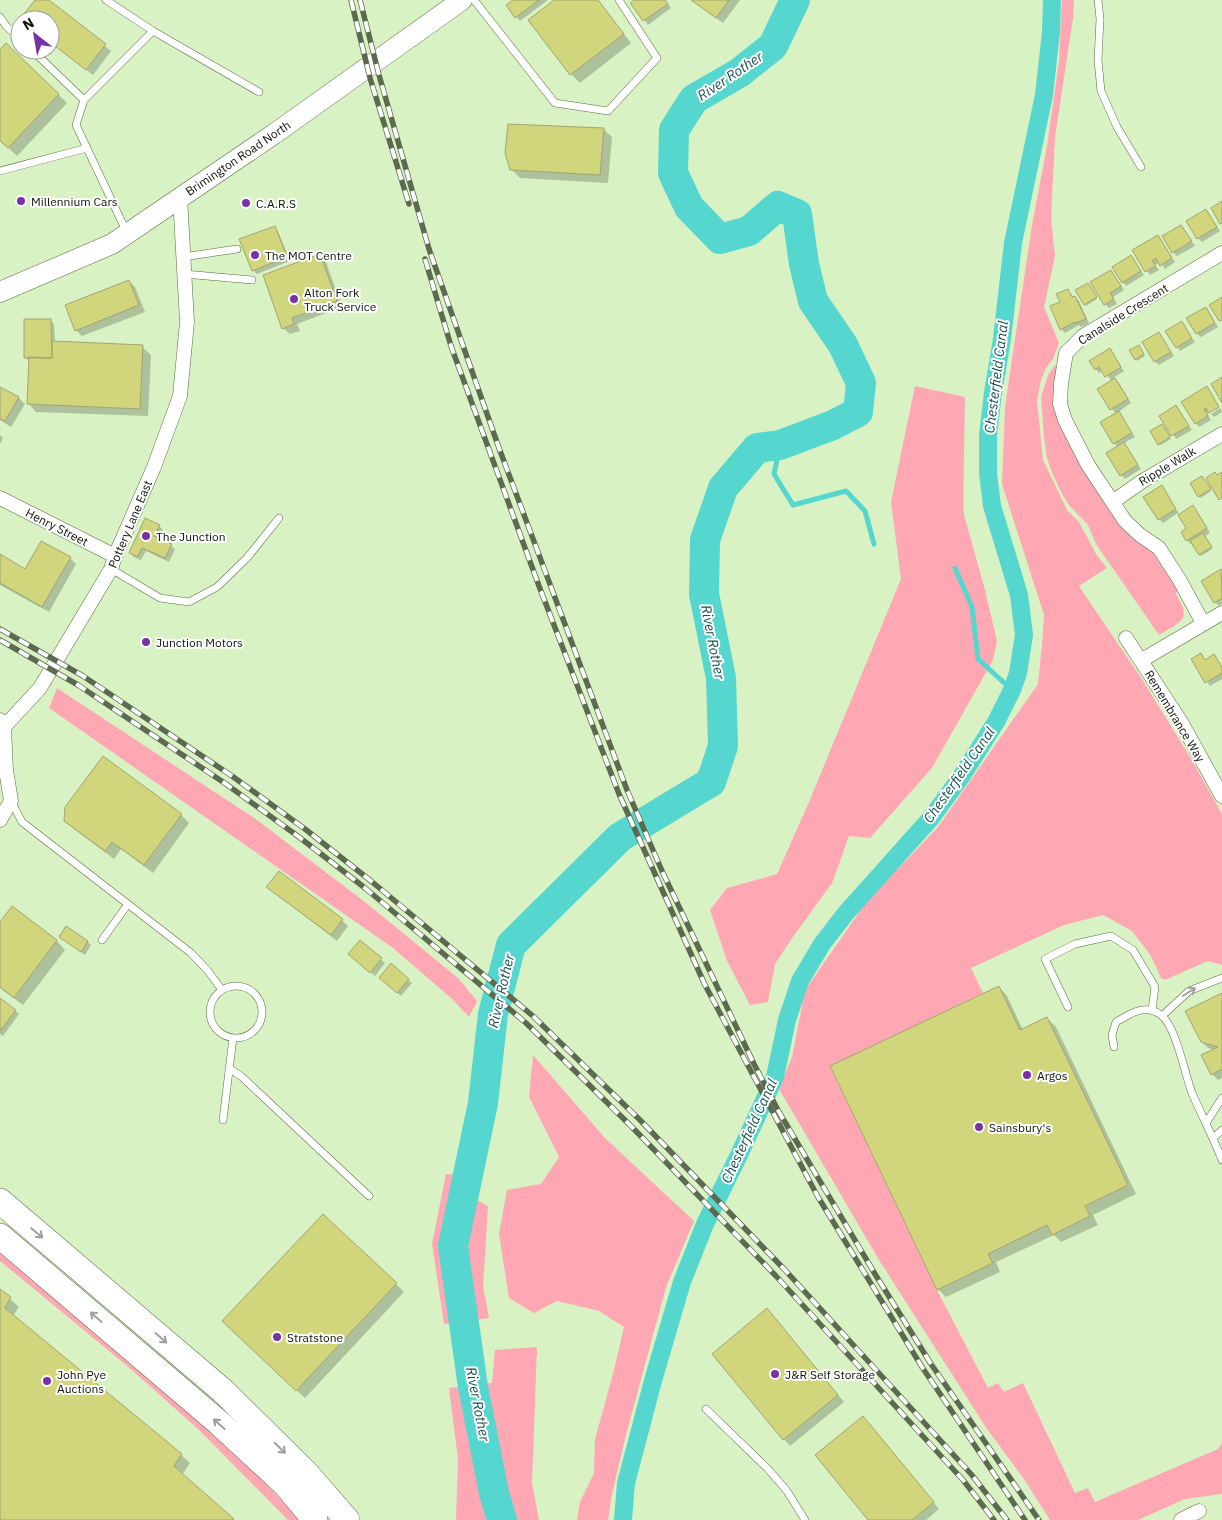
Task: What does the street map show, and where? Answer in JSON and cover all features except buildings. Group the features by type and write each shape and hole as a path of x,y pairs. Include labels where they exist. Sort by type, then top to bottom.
{"highway":[{"path":"0,1201 223,1390 306,1474 348,1520"},
{"path":"0,1236 218,1422 285,1484 315,1520"}],"main road":[{"name":"Brimington Road North","path":"0,292 112,244 274,134 462,0"}],"street":[{"name":"Pottery Lane East","path":"11,801 2,723 40,688 113,563 154,467 180,396 187,322 180,197"},
{"name":"Canalside Crescent","path":"1203,623 1158,548 1140,535 1126,521 1088,465 1065,420 1060,404 1061,384 1066,353 1083,336 1222,253"},
{"name":"Ripple Walk","path":"1114,501 1141,482 1222,434"},
{"name":"Henry Street","path":"0,498 113,563"},
{"path":"1142,660 1222,613"},
{"name":"Remembrance Way","path":"1126,638 1142,660 1180,722 1222,796"},
{"path":"0,820 11,801"},
{"path":"1181,1520 1199,1512"}],"lane":[{"path":"106,0 153,31 259,92"},
{"path":"474,0 555,103 608,111 657,58 620,0"},
{"path":"1098,0 1100,19 1098,60 1101,91 1117,127 1141,167"},
{"path":"0,17 10,29"},
{"path":"127,233 76,125 84,100 153,31"},
{"path":"42,60 84,100"},
{"path":"0,171 87,148"},
{"path":"182,257 237,249"},
{"path":"184,274 252,280"},
{"path":"113,563 160,598 189,602 218,587 247,558 279,518"},
{"path":"11,801 22,822 191,953 222,990"},
{"path":"102,940 128,904"},
{"path":"1068,1007 1045,959 1075,944 1111,936 1133,950 1154,988 1152,1010"},
{"path":"1163,1015 1188,990 1222,978"},
{"path":"240,986 248,988 256,994 261,1002 263,1011 257,1028 247,1036 233,1038 222,1034 215,1028 211,1020 211,1006 214,998 222,990 240,986"},
{"path":"1114,1047 1112,1035 1116,1022 1141,1009 1152,1010 1163,1015 1174,1035 1192,1092 1222,1160"},
{"path":"223,1120 233,1038"},
{"path":"229,1068 242,1077 369,1196"},
{"path":"1206,1123 1222,1098"},
{"path":"1213,1138 1222,1130"},
{"path":"706,1409 768,1469 787,1491 805,1520"}],"shaded area":[{"path":"1062,0 1074,0 1055,137 1051,218 1055,256 1044,307 1059,343 1053,359 1046,368 1041,380 1037,400 1043,460 1067,510 1079,522 1096,554 1107,568 1079,586 1145,684 1193,762 1222,814 1222,965 1208,961 1165,980 1161,978 1151,956 1132,931 1103,915 1064,925 971,968 983,993 830,1067 937,1290 988,1388 998,1383 1004,1392 1023,1383 1075,1493 1088,1488 1095,1502 1218,1449 1222,1443 1222,1494 1185,1499 1138,1520 1050,1520 1024,1479 987,1429 879,1260 779,1089 792,1057 805,990 867,901 938,827 1038,684 1044,615 1002,484 1005,407 1059,61"},
{"path":"1056,364 1055,398 1146,547 1153,553 1178,589 1176,594 1184,615 1179,623 1159,635 1096,544 1088,525 1069,505 1051,470 1044,438 1041,397 1048,375"},
{"path":"915,386 965,397 963,511 997,641 993,660 932,768 870,838 849,836 832,883 775,964 768,1002 750,1005 727,961 710,910 727,888 777,874 809,802 901,579 891,502"},
{"path":"57,688 257,820 365,902 458,978 477,1001 469,1017 451,998 393,948 49,708"},
{"path":"533,1055 605,1138 694,1221 666,1287 626,1435 608,1520 577,1520 580,1502 594,1473 595,1439 624,1327 599,1311 557,1301 534,1313 509,1298 499,1234 507,1190 541,1184 559,1157 529,1097"},
{"path":"446,1174 476,1175 477,1200 488,1206 483,1287 489,1318 444,1324 432,1244"},
{"path":"0,1249 129,1357 262,1479 299,1520 288,1520 198,1429 126,1365 0,1261"},
{"path":"537,1347 532,1483 539,1520 456,1520 458,1459 449,1388 492,1383 495,1350"}],"waterway":[{"name":"River Rother","path":"502,1520 494,1493 473,1387 453,1246 483,1103 493,1014 511,945 620,837 711,782 723,746 721,678 704,594 705,540 723,488 757,448 780,445 833,425 858,412 861,383 843,345 813,301 804,264 797,214 778,206 749,231 720,239 689,207 673,173 674,130 694,99 739,73 773,46 795,0"},
{"name":"Chesterfield Canal","path":"623,1520 626,1483 682,1282 705,1224 775,1077 787,1020 800,981 822,944 846,913 931,818 961,777 996,722 1018,673 1024,635 1019,595 992,506 988,473 988,435 1013,243 1044,95 1051,32 1052,0"},
{"path":"780,445 774,474 793,505 846,491 865,511 874,544"},
{"path":"955,568 972,607 978,659 1012,690"}],"railway":[{"path":"351,0 370,78 409,204"},
{"path":"360,0 379,75 429,249 499,448 627,790 662,871 754,1064 779,1112 931,1364 1039,1520"},
{"path":"425,259 451,346 539,586 619,794 705,985 818,1197 922,1367 1025,1520"},
{"path":"0,629 83,676 232,776 305,829 371,881 533,1016 640,1120 784,1269 971,1474 1007,1520"},
{"path":"0,640 78,685 226,784 299,837 365,888 526,1023 632,1127 776,1276 963,1480 994,1520"}],"place":[{"name":"Millennium Cars","path":"21,201"},
{"name":"C.A.R.S","path":"246,203"},
{"name":"The MOT Centre","path":"255,255"},
{"name":"Alton Fork Truck Service","path":"294,299"},
{"name":"The Junction","path":"146,536"},
{"name":"Junction Motors","path":"146,642"},
{"name":"Argos","path":"1027,1075"},
{"name":"Sainsbury's","path":"979,1127"},
{"name":"Stratstone","path":"277,1337"},
{"name":"J&R Self Storage","path":"775,1374"},
{"name":"John Pye Auctions","path":"47,1381"}]}
